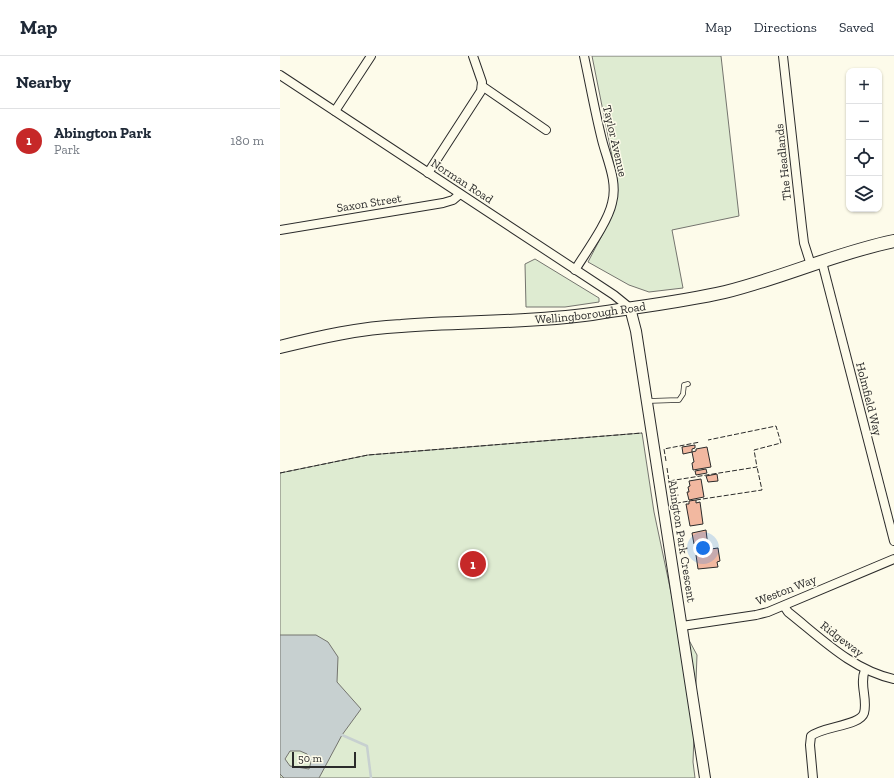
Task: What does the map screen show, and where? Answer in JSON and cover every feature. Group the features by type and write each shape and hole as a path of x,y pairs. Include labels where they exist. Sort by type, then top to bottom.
{"main road":[{"name":"Wellingborough Road","path":"280,347 370,328 543,319 630,308 724,292 894,241"}],"street":[{"path":"335,111 371,56"},
{"path":"428,173 479,97 482,82 473,56"},
{"name":"Taylor Avenue","path":"575,270 610,213 614,190 613,180 602,140 584,56"},
{"name":"The Headlands","path":"782,56 803,232 807,253 816,264"},
{"name":"Norman Road","path":"280,75 630,308"},
{"path":"482,86 546,130"},
{"name":"Saxon Street","path":"280,230 443,203 453,200 460,194"},
{"name":"Holmfield Way","path":"816,264 894,541"},
{"name":"Abington Park Crescent","path":"630,308 636,331 705,778"},
{"name":"Weston Way","path":"682,626 756,615 784,606 894,559"},
{"name":"Ridgeway","path":"784,606 788,612 850,662 865,670 894,679"},
{"path":"813,778 810,745 811,736 816,731 860,720 864,716 866,707 863,676 865,670"}],"lane":[{"path":"647,401 679,400 683,394 684,385 688,384"}],"green space":[{"path":"592,56 721,56 739,216 672,230 683,288 649,292 629,285 588,262 611,218 617,197 616,176"},
{"path":"535,259 599,298 599,302 565,307 526,307 525,264"},
{"path":"642,433 654,512 676,616 697,655 693,762 695,778 280,778 280,473 368,455"}],"shaded area":[{"path":"280,635 316,635 328,642 338,657 337,682 361,709 342,735 319,778 284,778 280,774","holes":["290,751 300,751 307,754 311,762 309,769 290,766 285,759"]}],"building":[{"path":"695,445 692,452 683,454 682,447"},
{"path":"707,447 711,467 693,470 692,463 694,462 692,452 696,451 696,449"},
{"path":"706,469 707,473 696,475 695,471"},
{"path":"717,474 718,481 708,482 706,476"},
{"path":"701,479 704,497 689,500 687,492 689,492 689,481"},
{"path":"696,500 696,503 700,502 703,524 690,526 686,504 689,504 689,501"},
{"path":"706,530 708,547 699,548 698,543 694,544 692,533"},
{"path":"718,548 720,561 717,562 718,567 698,569 696,555 698,555 697,551"}],"waterway":[{"path":"342,735 367,746 371,778"}],"fence":[{"path":"667,468 669,481 757,467 754,450 781,443 776,426 708,440"},
{"path":"280,473 368,455 642,433"},
{"path":"666,461 664,449 700,442"},
{"path":"696,500 762,490 757,467"},
{"path":"670,487 672,504 689,501"}],"place":[{"name":"Abington Park","path":"473,564"}]}
